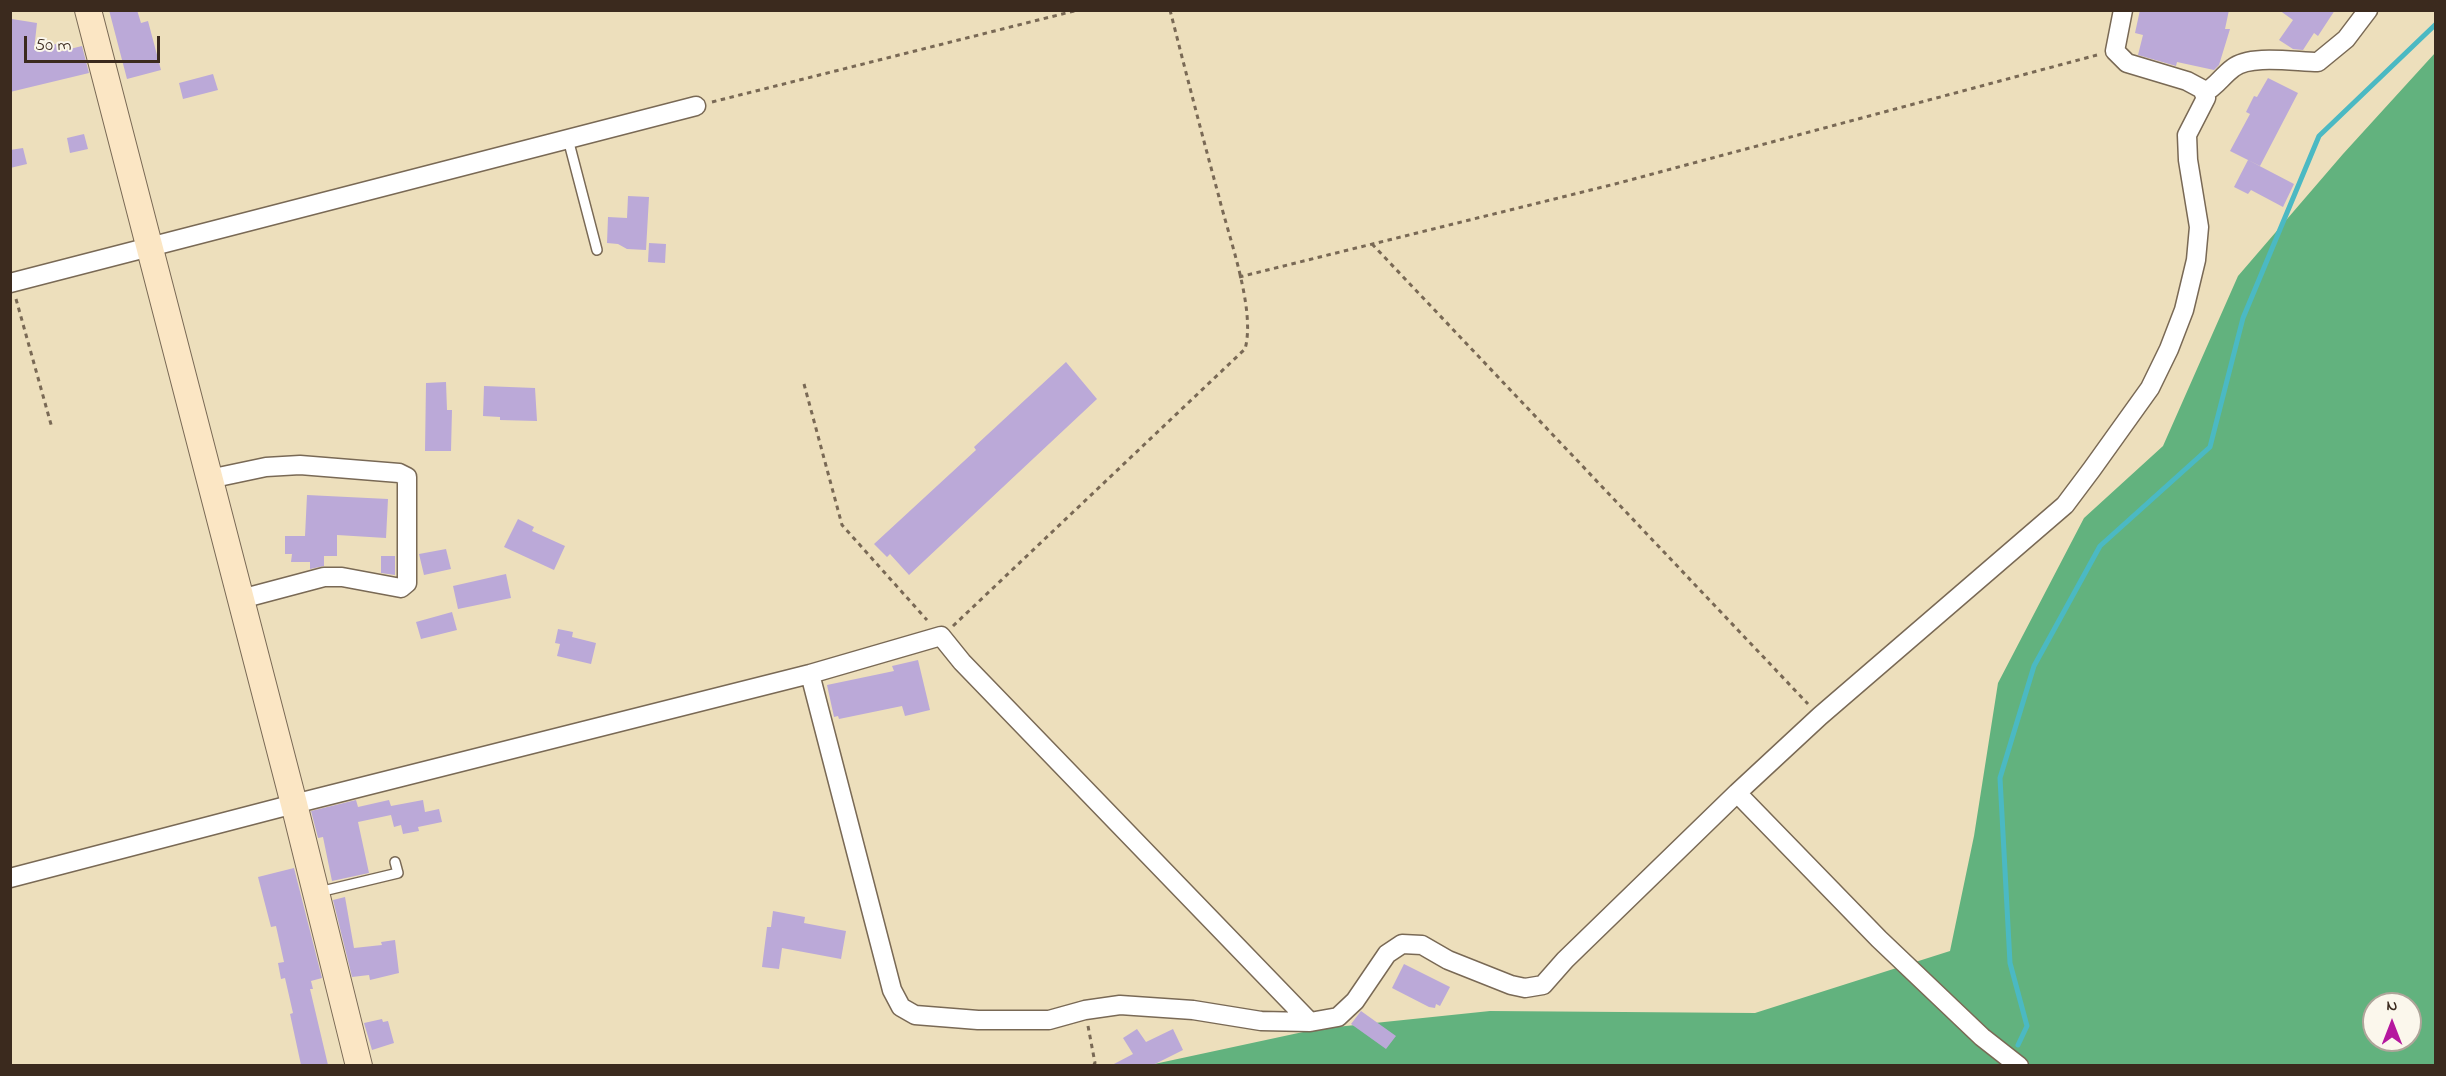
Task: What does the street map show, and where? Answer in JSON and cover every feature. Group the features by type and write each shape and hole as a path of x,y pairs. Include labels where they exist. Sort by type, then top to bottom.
{"street":[{"path":"88,10 294,804 359,1065"},
{"path":"810,674 892,990 901,1007 915,1015 978,1020 1049,1020 1085,1010 1120,1005 1193,1010 1261,1021 1310,1022 1338,1017 1355,1001 1387,954 1402,944 1422,945 1448,960 1511,985 1525,988 1542,985 1737,793 1820,716 2065,505 2150,388 2169,350 2184,309 2196,260 2199,227 2188,160 2187,135 2206,98 2202,88 2187,81 2127,63 2115,51 2123,10"},
{"path":"2204,93 2214,88 2234,67 2254,60 2318,62 2346,39 2368,10"},
{"path":"11,283 696,106"},
{"path":"209,479 266,467 300,465 399,473 407,477 407,584 401,588 342,576 324,578 241,599"},
{"path":"10,878 810,674 941,636 962,662 1310,1022"},
{"path":"1737,793 1905,963 1982,1037 2019,1065"}],"lane":[{"path":"568,139 597,250"},
{"path":"316,893 398,873 395,862"}],"path":[{"path":"696,106 1078,10"},
{"path":"804,384 842,525 941,636 1245,350 1248,323 1239,276 1170,10"},
{"path":"1239,276 1615,184 2115,51"},
{"path":"1372,243 1820,716"},
{"path":"11,283 52,428"},
{"path":"1085,1010 1095,1063 1093,1065"}],"green space":[{"path":"2435,53 2435,1065 1145,1066 1317,1029 1490,1011 1755,1013 1950,951 1974,836 1998,683 2084,518 2163,446 2238,276 2343,154"}],"building":[{"path":"109,10 137,10 141,23 148,21 161,70 127,79"},
{"path":"2140,10 2229,10 2225,29 2230,29 2219,65 2214,70 2177,62 2176,66 2138,55 2143,35 2135,33"},
{"path":"2279,10 2335,10 2318,36 2314,33 2303,50 2293,49 2279,40 2293,20"},
{"path":"12,19 37,23 34,50 56,44 58,52 82,46 89,73 10,92"},
{"path":"213,74 218,90 183,99 179,83"},
{"path":"2268,78 2298,93 2260,166 2230,151 2250,114 2246,112 2254,96 2257,97"},
{"path":"84,134 88,149 70,153 67,138"},
{"path":"23,148 27,164 10,168 10,150"},
{"path":"2248,160 2294,184 2283,207 2251,190 2248,194 2234,187"},
{"path":"628,196 649,197 646,250 627,249 618,244 607,243 608,217 627,218"},
{"path":"649,243 666,244 665,263 648,262"},
{"path":"1066,362 1097,399 909,575 890,554 887,557 874,544 976,450 974,447"},
{"path":"446,382 447,410 452,410 451,451 425,451 426,383"},
{"path":"484,386 535,388 537,421 500,420 500,417 483,416"},
{"path":"307,495 388,499 386,538 337,535 337,556 324,556 324,566 310,569 310,562 291,562 292,554 285,554 285,536 305,536"},
{"path":"518,519 534,527 532,531 565,546 554,570 504,547"},
{"path":"446,549 451,569 424,575 419,554"},
{"path":"381,556 395,556 395,575 381,573"},
{"path":"506,574 511,598 458,609 453,586"},
{"path":"452,612 457,630 421,639 416,622"},
{"path":"558,629 573,632 572,637 596,643 591,664 557,656 560,644 555,643"},
{"path":"918,660 930,710 905,716 902,706 839,719 838,716 834,717 827,685 894,671 892,666"},
{"path":"356,800 358,807 389,800 391,806 423,800 425,812 439,809 442,822 418,827 419,831 403,834 401,825 394,827 391,815 358,822 369,873 332,881 323,837 318,838 311,811"},
{"path":"294,868 322,978 311,981 313,989 310,989 328,1065 301,1065 290,1014 293,1013 285,978 281,979 278,963 284,962 276,926 271,927 258,877"},
{"path":"345,897 354,948 382,945 381,942 395,940 399,973 370,980 369,975 352,977 333,900"},
{"path":"773,911 805,917 804,923 846,931 841,959 782,948 779,969 762,967 767,927 771,927"},
{"path":"1404,964 1450,987 1440,1006 1436,1004 1435,1008 1429,1007 1392,988"},
{"path":"1361,1011 1396,1036 1386,1049 1351,1024"},
{"path":"382,1019 383,1022 388,1021 394,1043 372,1050 364,1023"},
{"path":"1137,1029 1146,1042 1173,1029 1183,1050 1153,1065 1112,1065 1133,1054 1123,1038"}],"waterway":[{"path":"2018,1045 2027,1026 2010,963 2000,778 2034,666 2100,546 2210,447 2243,318 2319,136 2436,24"}]}
